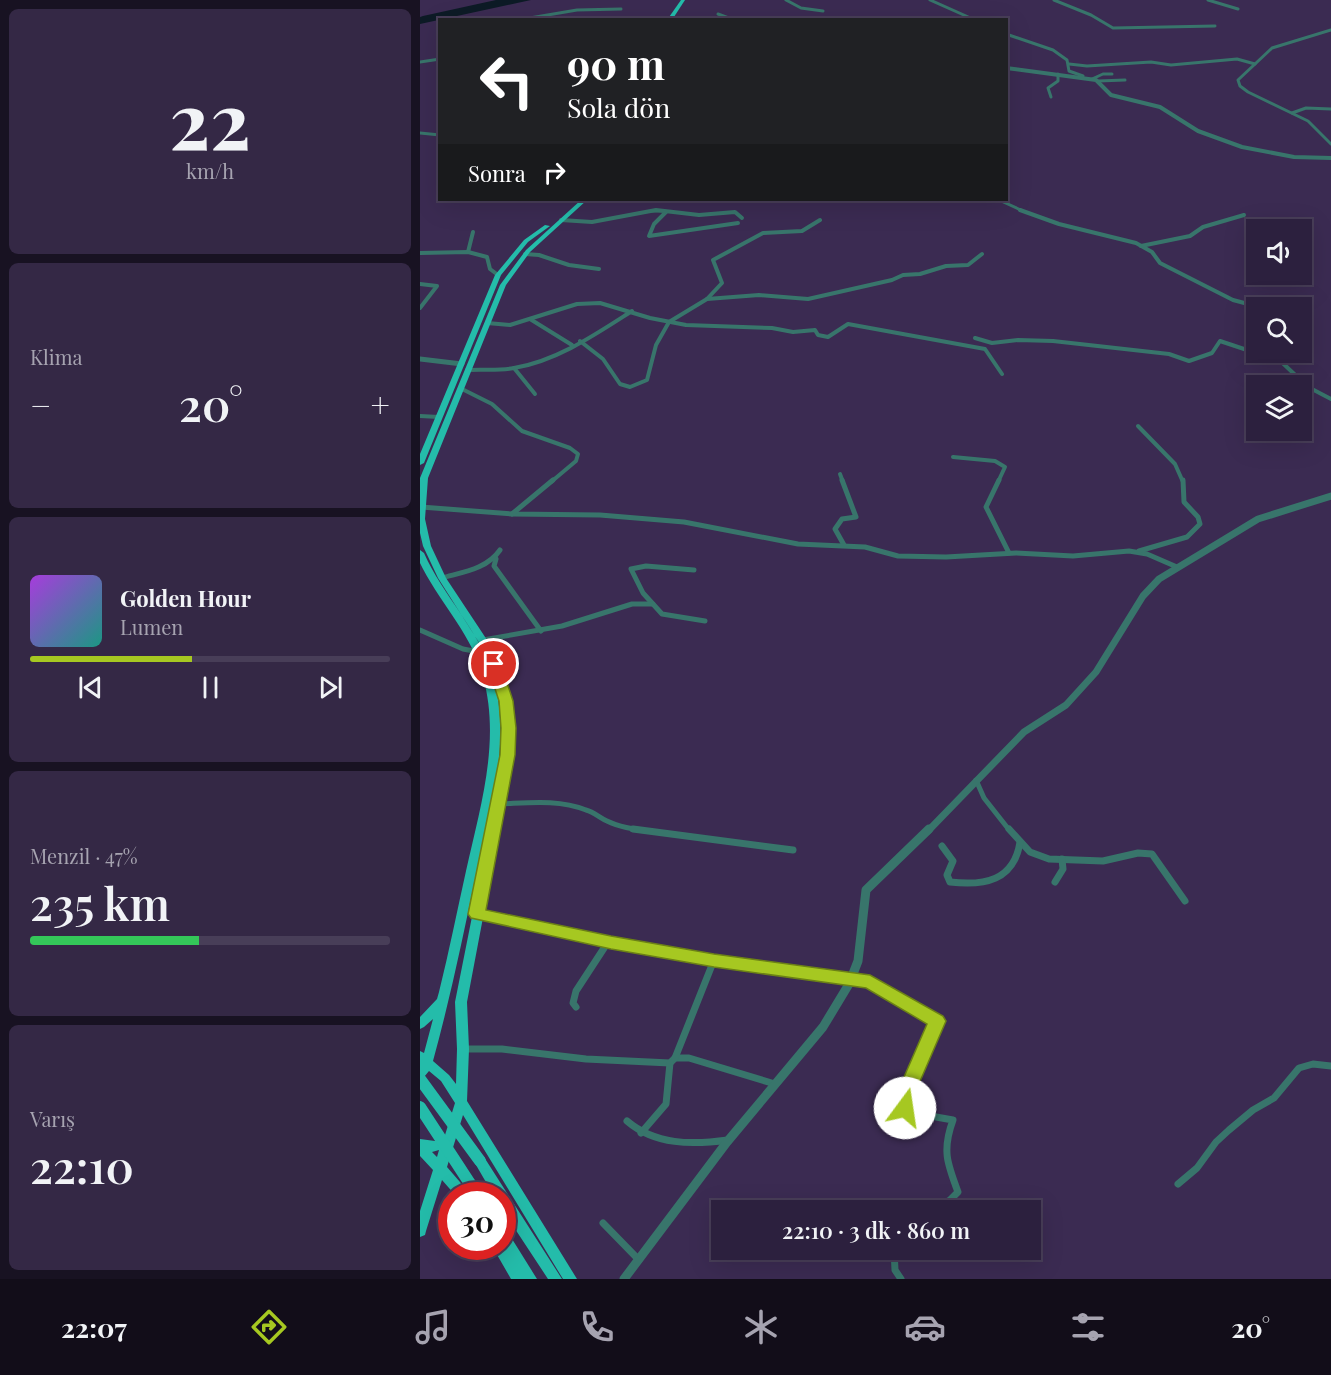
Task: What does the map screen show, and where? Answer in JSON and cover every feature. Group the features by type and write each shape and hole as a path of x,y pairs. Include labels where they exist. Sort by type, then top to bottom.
{"highway":[{"path":"670,18 683,0"},
{"path":"677,18 689,0"},
{"path":"420,1231 461,1102 463,1049 461,1002 499,804 509,728 506,701 499,675 483,640 442,578 427,546 422,526 421,507 427,466 460,388 465,367 498,275 526,241 557,219 574,201"},
{"path":"420,463 422,452 487,323 503,285 525,254 583,201"},
{"path":"420,553 431,577 479,652 494,697 497,724 495,758 443,1001 422,1064 445,1078 570,1279"},
{"path":"420,1024 443,1001"},
{"path":"445,1078 432,1075 420,1080 493,1182"},
{"path":"420,1107 469,1182"},
{"path":"420,1146 431,1148 442,1144 450,1136"},
{"path":"420,1146 452,1182"},
{"path":"516,1218 555,1279"},
{"path":"516,1257 530,1279"},
{"path":"506,1260 518,1279"}],"street":[{"path":"786,0 801,8 823,11"},
{"path":"930,0 970,18"},
{"path":"1054,0 1091,15 1113,28 1215,26"},
{"path":"1208,0 1238,9"},
{"path":"531,18 577,10 621,9"},
{"path":"551,14 556,18"},
{"path":"718,14 729,18"},
{"path":"1331,30 1272,48 1238,80 1240,86 1281,110 1308,121 1331,144"},
{"path":"1008,35 1057,53 1069,64 1087,66 1148,62 1171,65 1237,59 1255,63"},
{"path":"432,62 438,60"},
{"path":"420,62 438,64"},
{"path":"1069,64 1069,71 1098,81 1125,80"},
{"path":"1008,68 1083,76"},
{"path":"1051,97 1048,88 1058,81 1058,74"},
{"path":"1092,79 1103,74 1112,74"},
{"path":"1098,81 1111,95 1160,107 1211,137 1242,147 1294,157 1331,158"},
{"path":"1292,113 1306,108 1331,109"},
{"path":"420,133 438,135"},
{"path":"1322,136 1331,136"},
{"path":"1001,201 1032,215 1069,226 1101,232 1141,246 1152,252 1160,263 1233,300 1246,303"},
{"path":"561,220 592,222 656,210 699,216 735,212 742,218"},
{"path":"666,212 654,224 650,237 738,222"},
{"path":"1141,246 1190,236 1203,227 1244,215"},
{"path":"580,341 596,349 614,371 620,384 630,387 647,380 656,345 669,322 707,299 723,283 713,260 717,256 746,244 763,233 802,231 820,220"},
{"path":"468,252 473,232"},
{"path":"420,253 468,252 487,257 490,269 498,275"},
{"path":"525,254 538,255 569,265 599,269"},
{"path":"707,299 759,295 808,299 892,280 903,275 920,274 946,266 968,265 982,254"},
{"path":"420,284 437,286 420,308"},
{"path":"487,323 510,325 577,304 600,303 669,322 772,328 793,332 815,330 818,335 828,337 848,324 978,347 985,350 1002,374"},
{"path":"420,359 465,367 514,368 532,364 580,341 632,310"},
{"path":"530,319 572,345"},
{"path":"975,338 992,343 1018,340 1053,341 1169,354 1189,361 1212,353 1220,341 1246,350"},
{"path":"1283,363 1308,387 1331,399"},
{"path":"514,368 535,394"},
{"path":"460,388 492,404 522,431 570,448 579,454 576,461 512,514"},
{"path":"420,416 439,417"},
{"path":"421,507 512,514 600,515 684,522 798,544 864,547 897,556 946,557 1009,553 1073,556 1135,552 1187,537 1200,524 1198,517 1184,502 1183,479 1175,464 1138,426"},
{"path":"953,457 995,461 1005,467 986,507 1009,553"},
{"path":"840,474 856,517 842,519 835,529 844,545"},
{"path":"624,1279 729,1140 823,1027 858,961 862,932 862,905 866,890 952,807 1024,732 1066,705 1096,672 1143,596 1159,579 1258,519 1331,496"},
{"path":"500,550 494,566 541,631"},
{"path":"1135,552 1147,554 1178,567"},
{"path":"442,578 496,559"},
{"path":"694,570 646,566 631,569 643,593 662,614 705,621"},
{"path":"483,640 562,626 632,604 653,604"},
{"path":"420,630 463,649 479,652"},
{"path":"976,780 981,786 986,801 1032,855 1110,861 1137,851 1152,854 1185,901"},
{"path":"499,804 545,802 566,804 588,810 607,821 632,829 793,850"},
{"path":"942,846 953,861 947,875 950,882 963,884 985,882 1006,873 1020,856 1020,841"},
{"path":"1055,882 1063,869 1062,859"},
{"path":"477,914 608,942 714,960 834,975 849,980 870,981 937,1021 903,1100 905,1108 919,1114 953,1120 945,1140 945,1158 958,1192 950,1200"},
{"path":"576,1007 573,1003 576,991 608,942"},
{"path":"640,1133 666,1104 673,1060 714,960"},
{"path":"463,1049 502,1049 586,1059 673,1060 689,1058 775,1084"},
{"path":"1178,1184 1197,1168 1216,1142 1229,1130 1253,1110 1274,1098 1299,1068 1313,1064 1331,1066"},
{"path":"627,1121 640,1133 664,1140 692,1143 729,1140"},
{"path":"603,1223 639,1260"},
{"path":"894,1260 895,1270 901,1279"}],"water":[{"path":"496,0 531,0 448,18 438,18 438,20 420,24 420,17"}],"route":[{"path":"494,664 506,701 509,728 499,804 477,914 611,942 714,960 870,981 937,1021 903,1100 905,1108"}]}
